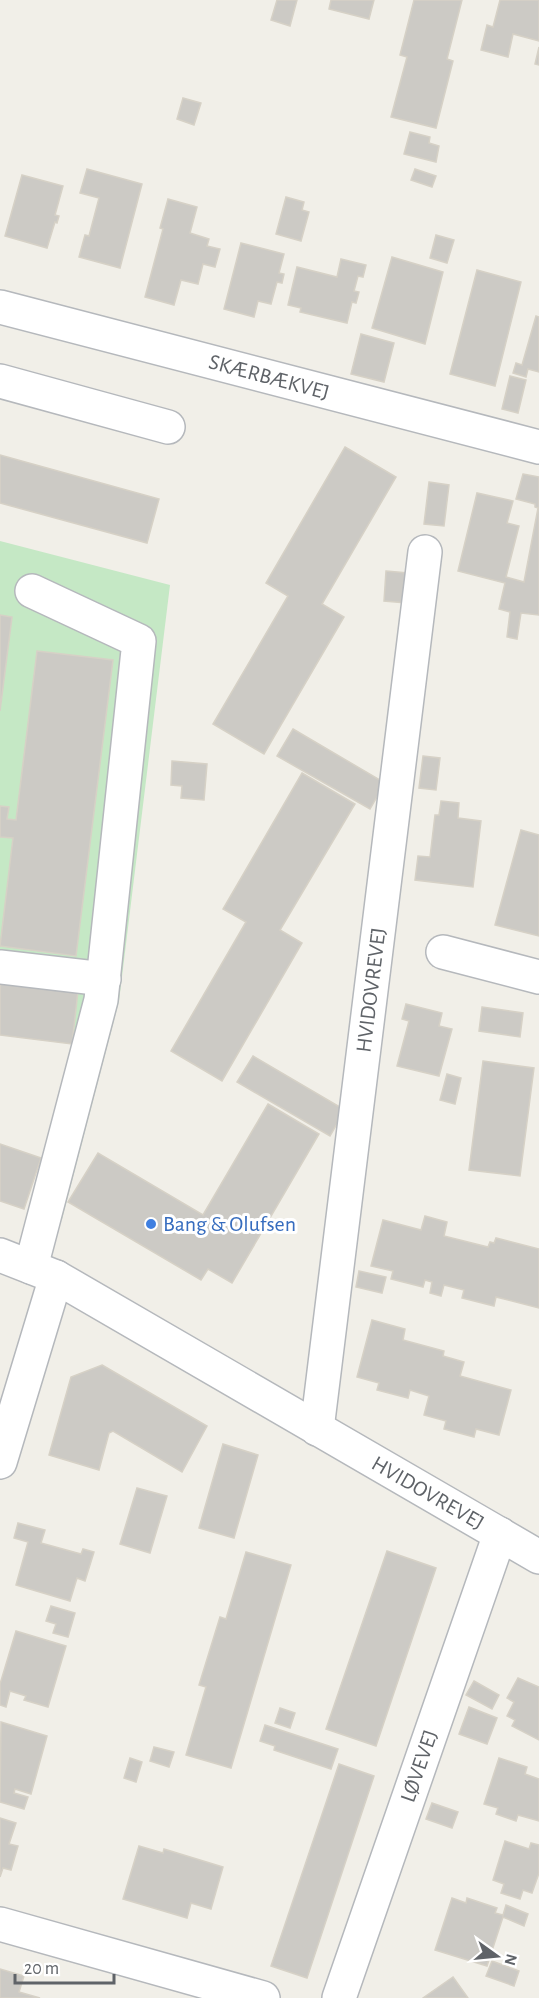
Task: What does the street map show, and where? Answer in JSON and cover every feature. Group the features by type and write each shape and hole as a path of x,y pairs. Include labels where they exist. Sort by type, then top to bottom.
{"street":[{"name":"SKÆRBÆKVEJ","path":"0,307 539,447"},
{"path":"0,381 168,427"},
{"name":"HVIDOVREVEJ","path":"317,1429 425,552"},
{"path":"0,1462 44,1272 101,1000 139,641 32,591"},
{"path":"443,952 539,977"},
{"path":"0,967 104,979"},
{"name":"HVIDOVREVEJ","path":"0,1255 44,1272 539,1557"},
{"name":"LØVEVEJ","path":"339,1998 500,1534"},
{"path":"0,1924 263,1998"}],"green space":[{"path":"0,541 170,585 119,1001 62,1219 35,1210 79,1042 0,1032"}],"building":[{"path":"277,0 297,0 290,26 271,20"},
{"path":"331,0 374,0 369,19 329,9"},
{"path":"414,0 462,0 447,59 453,61 436,128 391,117 407,57 400,55"},
{"path":"500,0 539,0 539,41 513,34 508,57 481,50 487,25 493,27"},
{"path":"539,47 539,65 535,64"},
{"path":"183,98 201,103 194,125 177,119"},
{"path":"410,132 430,137 429,143 439,146 436,162 404,154"},
{"path":"87,169 142,184 120,268 79,257 85,235 89,236 99,198 80,193"},
{"path":"415,169 436,176 432,187 411,180"},
{"path":"22,175 63,186 55,215 59,216 47,248 5,236"},
{"path":"286,197 304,202 302,210 309,212 301,241 276,234"},
{"path":"168,199 197,207 190,233 209,239 207,246 220,249 215,267 203,264 198,284 181,280 174,305 145,297 163,229 160,228"},
{"path":"436,235 454,240 447,263 430,258"},
{"path":"241,243 284,254 279,273 284,274 282,283 277,282 271,304 258,301 254,317 224,309"},
{"path":"392,257 443,272 425,344 372,328"},
{"path":"341,259 366,265 363,277 358,276 354,291 359,292 356,303 352,302 347,323 300,312 301,308 288,305 297,267 337,277"},
{"path":"477,270 521,282 495,386 450,374"},
{"path":"536,316 539,317 539,372 528,369 526,377 513,373 516,363 522,365"},
{"path":"361,334 394,343 384,382 351,374"},
{"path":"510,376 526,380 518,413 502,409"},
{"path":"345,447 396,477 322,604 344,617 264,754 213,724 288,596 266,583"},
{"path":"0,455 159,499 147,543 0,503"},
{"path":"523,474 539,477 539,615 521,613 517,639 507,637 510,612 499,609 505,583 458,571 477,493 513,501 507,523 519,526 506,577 524,582 538,508 535,504 516,499"},
{"path":"429,482 449,485 444,526 424,524"},
{"path":"386,571 408,573 406,603 384,601"},
{"path":"0,615 12,617 0,711"},
{"path":"37,651 113,660 76,956 0,946 13,838 0,837 0,806 9,807 7,819 16,820"},
{"path":"293,729 385,783 370,809 277,756"},
{"path":"423,756 440,758 436,790 419,788"},
{"path":"172,761 207,764 204,800 181,798 182,786 171,785"},
{"path":"302,773 355,804 280,930 302,943 222,1081 171,1051 246,922 223,909"},
{"path":"441,801 459,803 458,818 481,821 473,887 415,880 418,856 430,857 435,815 439,815"},
{"path":"521,830 539,835 539,936 495,925"},
{"path":"0,981 78,991 72,1044 0,1035"},
{"path":"406,1004 442,1013 439,1026 452,1029 439,1076 397,1066 409,1021 402,1019"},
{"path":"482,1007 523,1013 520,1037 479,1031"},
{"path":"253,1056 345,1110 330,1136 237,1082"},
{"path":"483,1061 534,1068 520,1176 469,1170"},
{"path":"447,1074 461,1078 455,1104 440,1100"},
{"path":"268,1104 319,1134 232,1283 208,1269 201,1280 68,1202 98,1153 203,1215"},
{"path":"0,1144 41,1158 24,1209 0,1201"},
{"path":"425,1216 447,1222 444,1236 488,1247 490,1242 494,1243 496,1238 539,1249 539,1308 496,1297 494,1306 462,1298 464,1290 444,1285 441,1296 430,1293 432,1282 425,1280 423,1287 391,1279 393,1271 371,1266 383,1220 421,1230"},
{"path":"359,1271 386,1277 382,1293 356,1287"},
{"path":"372,1320 405,1329 403,1340 444,1351 443,1356 464,1362 460,1376 511,1390 499,1435 476,1429 474,1437 444,1429 446,1421 424,1415 429,1396 410,1390 408,1398 377,1390 379,1383 357,1377"},
{"path":"102,1365 207,1426 182,1472 113,1431 109,1433 99,1470 49,1455 71,1377"},
{"path":"223,1444 258,1455 234,1538 199,1528"},
{"path":"137,1488 167,1496 150,1553 120,1544"},
{"path":"18,1523 45,1530 41,1543 81,1554 83,1549 94,1552 85,1581 77,1578 70,1601 16,1585 28,1542 14,1538"},
{"path":"387,1551 436,1568 376,1746 326,1729"},
{"path":"246,1552 291,1565 231,1768 186,1755 206,1687 199,1685 220,1617 226,1619"},
{"path":"51,1606 75,1613 68,1637 53,1633 56,1624 46,1621"},
{"path":"16,1631 66,1646 48,1707 24,1700 26,1696 10,1691 6,1707 0,1705 0,1684"},
{"path":"518,1678 539,1687 539,1740 512,1726 515,1720 507,1716 514,1702 507,1698"},
{"path":"474,1681 499,1695 492,1709 466,1695"},
{"path":"469,1707 497,1718 487,1744 459,1734"},
{"path":"280,1708 295,1713 290,1728 275,1723"},
{"path":"1,1722 47,1736 31,1794 15,1789 14,1793 28,1797 24,1809 0,1802"},
{"path":"265,1725 338,1749 331,1769 274,1750 275,1746 260,1741"},
{"path":"154,1747 174,1752 169,1767 150,1761"},
{"path":"130,1758 142,1762 136,1782 124,1778"},
{"path":"499,1758 527,1767 525,1774 539,1779 539,1821 518,1815 516,1821 496,1814 498,1808 484,1804"},
{"path":"339,1764 374,1776 307,1978 271,1966"},
{"path":"432,1803 458,1812 452,1828 426,1819"},
{"path":"0,1818 16,1823 9,1844 18,1846 11,1870 3,1868 0,1877"},
{"path":"505,1841 529,1849 531,1843 539,1845 539,1873 532,1893 523,1890 520,1899 501,1893 504,1884 493,1880"},
{"path":"139,1846 163,1853 164,1849 223,1867 211,1909 191,1903 187,1918 123,1899"},
{"path":"452,1898 466,1903 467,1898 497,1908 495,1913 503,1915 506,1905 528,1914 524,1926 503,1917 487,1966 435,1950"},
{"path":"492,1961 519,1971 514,1986 486,1976"},
{"path":"0,1969 24,1976 19,1992 40,1998 0,1998"},
{"path":"453,1977 468,1998 423,1998"}],"place":[{"name":"Bang & Olufsen","path":"151,1224"}]}
